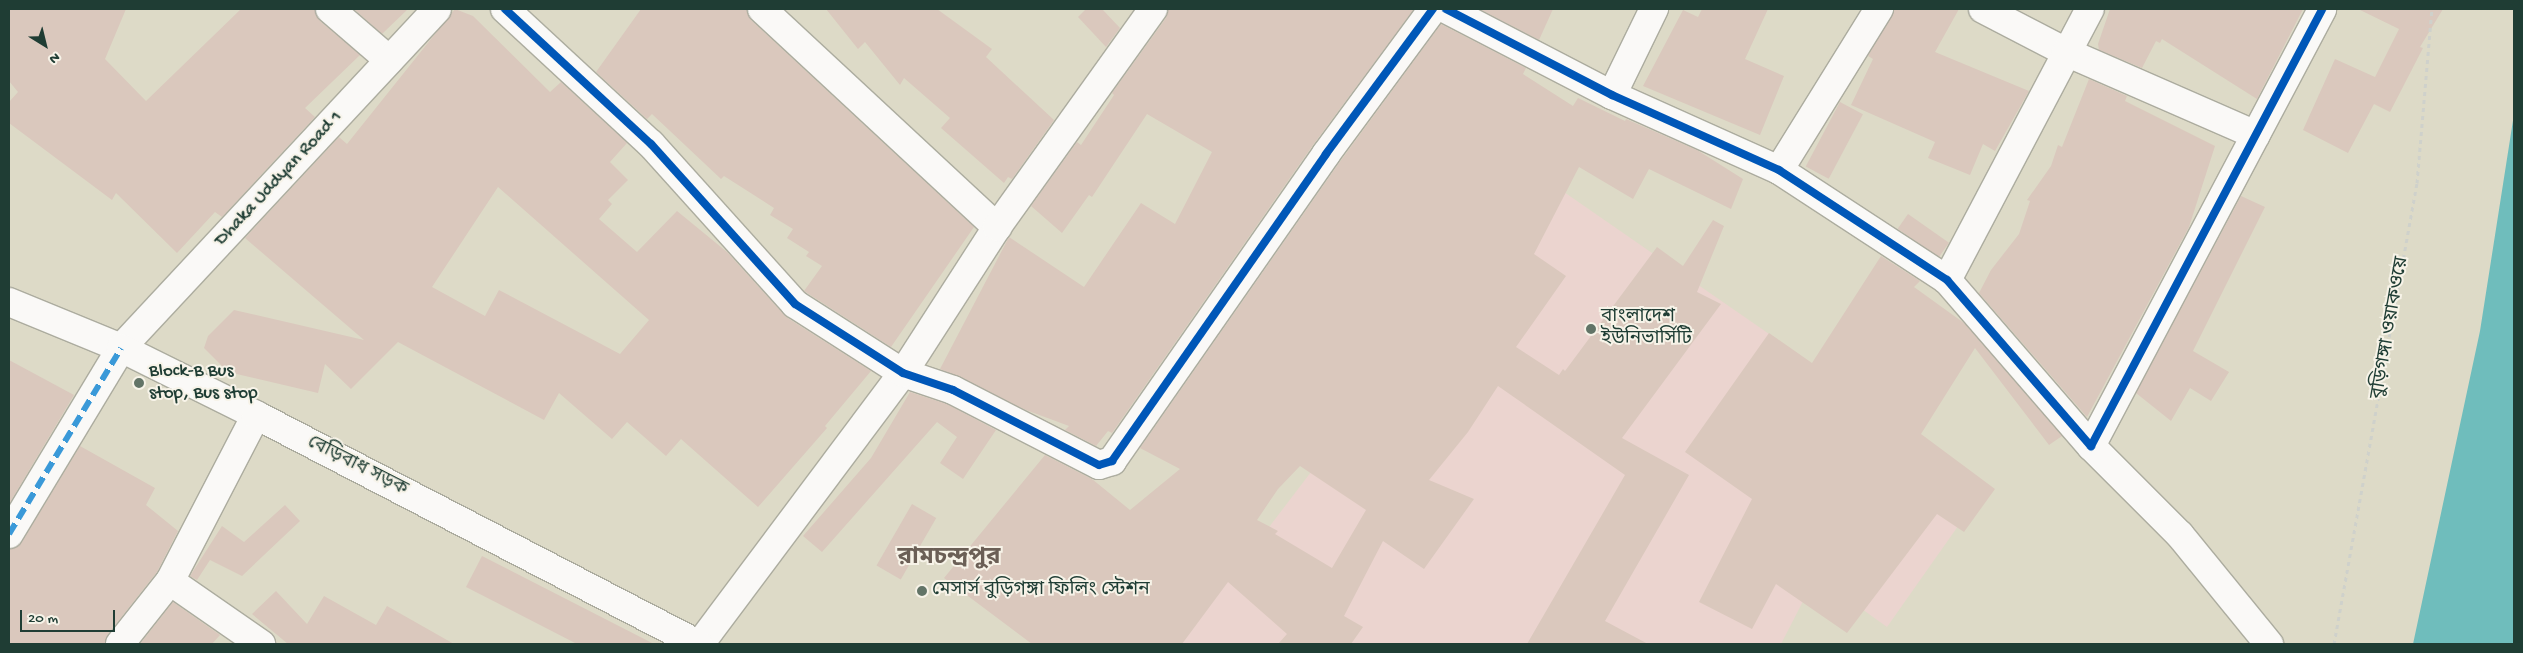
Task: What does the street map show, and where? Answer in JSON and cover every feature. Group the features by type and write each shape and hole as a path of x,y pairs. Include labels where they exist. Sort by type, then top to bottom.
{"main road":[{"path":"330,9 389,60"},
{"name":"Dhaka Uddyan Road 1","path":"9,534 121,348 437,9"},
{"path":"505,9 651,144 795,304 903,374 953,390 1099,465 1112,461 1315,169 1433,9"},
{"path":"762,9 997,227"},
{"path":"699,644 903,374 997,227 1153,9"},
{"path":"1446,9 1612,96 1780,170 1947,280 2091,446 2180,535 2270,644"},
{"path":"1612,96 1654,9"},
{"path":"1780,170 1879,9"},
{"path":"1983,9 2066,52 2256,135"},
{"path":"1947,280 2090,9"},
{"path":"2091,446 2322,9"},
{"name":"বেড়িবাধ সড়ক","path":"9,302 121,348 256,414 699,644"},
{"path":"120,644 170,581 256,414"},
{"path":"170,581 261,644"}],"shaded area":[{"name":"বাংলাদেশ ইউনিভার্সিটি","path":"1538,174 1987,485 1887,627 1816,576 1781,644 1180,644"}],"water":[{"path":"2514,114 2514,644 2413,644 2480,331"}],"building":[{"path":"9,9 126,9 105,59 146,101 241,9 315,9 320,21 360,55 305,108 315,117 222,217 215,212 177,253 116,193 112,200 9,123 9,102 18,92 9,81"},
{"path":"354,9 408,9 382,34"},
{"path":"455,9 473,16 550,92 561,82 627,143 610,162 628,180 608,200 612,204 599,219 637,252 677,211 727,252 786,317 871,371 825,426 827,428 758,507 681,439 666,456 627,422 612,439 559,393 544,420 398,342 351,389 325,364 318,393 228,372 204,348 208,336 234,310 364,340 245,238 339,137 347,144","holes":["498,187 649,320 620,354 499,290 485,316 432,287"]},
{"path":"641,9 747,9 751,20 974,227 891,347 804,291 822,266 806,256 809,252 787,238 793,229 770,215 774,208 724,176 721,179 652,114 647,119 596,72"},
{"path":"826,9 937,9 992,49 986,57 1054,120 1012,179 1008,177 1004,183 941,128 950,118 904,78 900,85 865,42 858,49"},
{"path":"1086,9 1102,9 1120,28 1106,47 1078,17"},
{"path":"1168,9 1414,9 1313,145 1112,433 1108,431 1096,446 1065,430 1069,426 1026,410 940,369 1009,237 1084,287 1141,203 1175,224 1212,152 1147,114 1092,197 1089,195 1062,233 1031,206 1077,142 1081,145 1114,95 1112,93 1166,18"},
{"path":"1479,9 1553,9 1539,40"},
{"path":"1702,9 1768,9 1745,59 1784,76 1760,135 1643,86 1683,10 1698,17"},
{"path":"1895,9 1959,9 1935,52 2029,91 1995,151 1983,144 1970,175 1928,158 1935,142 1851,105 1873,59 1868,56"},
{"path":"2110,9 2303,9 2257,99 2162,39 2160,43 2156,41 2142,68 2099,50 2098,44"},
{"path":"2358,9 2443,9 2420,47 2423,48 2390,112 2374,104 2348,153 2303,130 2335,59 2375,77 2399,29"},
{"path":"1441,24 1526,68 1523,74 1573,106 1578,98 1625,121 1626,119 1697,150 1743,179 1731,209 1649,169 1633,199 1579,167 1534,254 1566,276 1516,347 1559,375 1563,369 1565,371 1657,247 1683,266 1713,220 1724,226 1697,292 1721,304 1622,438 1689,475 1605,621 1648,644 1527,644 1625,475 1498,386 1468,432 1429,480 1474,499 1424,569 1383,541 1344,616 1363,627 1351,644 1278,644 1287,634 1228,582 1182,644 1032,644 944,578 1045,455 1092,479 1130,510 1180,469 1140,448 1339,163","holes":["1300,466 1366,510 1332,568 1275,534 1278,531 1257,520 1278,489"]},
{"path":"2089,79 2127,96 2125,101 2215,146 2189,227 2087,417 1979,293 1991,270 2019,234 2030,201 2027,200 2051,166 2058,145 2062,147"},
{"path":"1840,102 1863,114 1829,179 1806,166"},
{"path":"2241,196 2265,207 2193,351 2229,372 2211,401 2190,388 2171,421 2136,393"},
{"path":"1908,214 1949,243 1939,257 1898,229"},
{"path":"1881,256 1920,281 1914,287 1964,323 2062,436 2049,445 1975,348 1921,434 1995,489 1964,532 1937,514 1847,633 1776,584 1752,629 1699,602 1752,499 1685,452 1769,333 1812,363"},
{"path":"9,360 74,395 9,504"},
{"path":"910,392 947,404 996,430 963,479 940,463 957,437 937,422 822,552 803,536 871,458"},
{"path":"80,446 155,488 146,505 178,531 157,572 108,634 105,644 9,644 9,550 22,542"},
{"path":"912,504 936,518 901,579 876,565"},
{"path":"285,505 300,521 242,576 210,560 197,580 190,576 222,526 244,542"},
{"path":"482,556 654,644 577,644 466,587"},
{"path":"276,591 307,624 324,596 376,625 387,606 454,644 288,644 252,614"},
{"path":"173,602 220,635 212,644 140,644"}],"marked path":[{"path":"9,534 121,348"}],"cycle path":[{"path":"505,9 651,144 795,304 903,373 953,390 1099,465 1112,461 1326,154 1433,9"},
{"path":"1446,9 1612,95 1779,170 1947,280 2091,446 2322,9"}],"place":[{"name":"বাংলাদেশ ইউনিভার্সিটি","path":"1591,329"},
{"name":"Block-B Bus stop, Bus stop","path":"139,383"},
{"name":"মেসার্স বুড়িগঙ্গা ফিলিং স্টেশন","path":"922,591"}],"district":[{"name":"রামচন্দ্রপুর","path":"949,559"}]}
